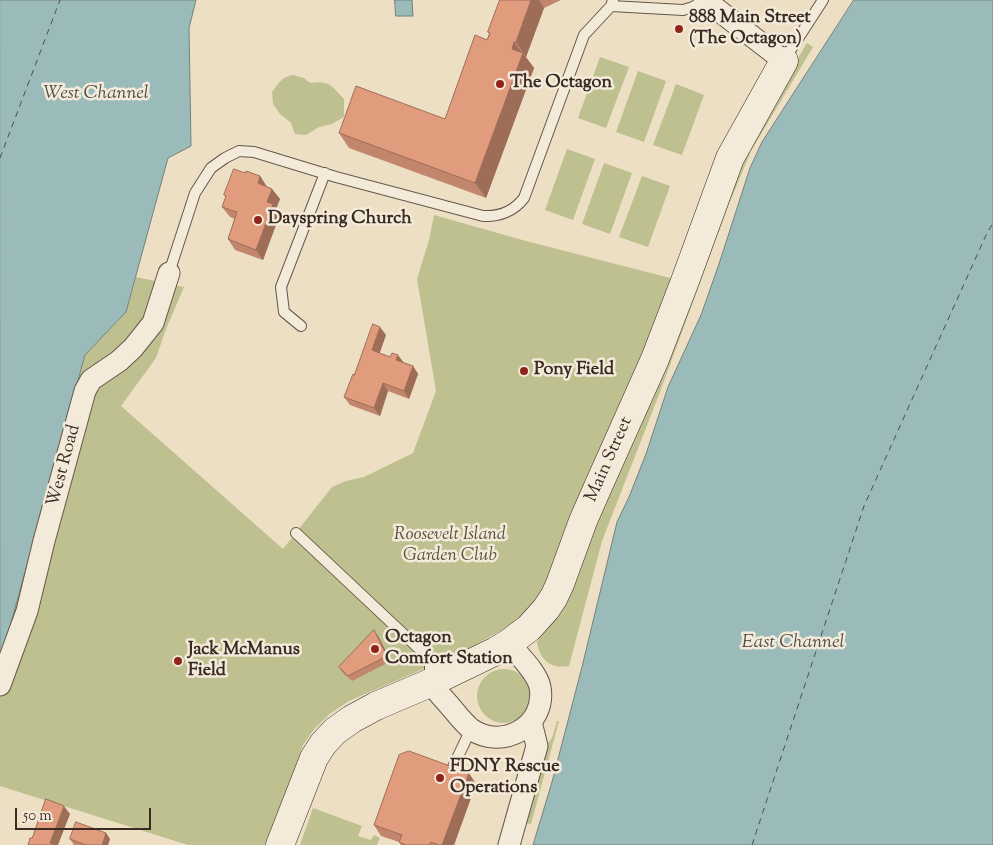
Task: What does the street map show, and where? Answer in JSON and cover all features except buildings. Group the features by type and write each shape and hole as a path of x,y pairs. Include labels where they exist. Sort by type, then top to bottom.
{"street":[{"path":"704,0 784,61"},
{"name":"Main Street","path":"280,845 314,758 329,737 362,713 430,683 510,643 529,628 546,610 557,591 594,497 661,343 730,158 784,61"},
{"name":"West Road","path":"0,685 27,611 85,391 91,380 119,361 133,348 153,324 169,273"},
{"path":"430,683 471,729 482,734 499,737 516,733 531,722 536,715 539,707 540,689 535,675 510,643"},
{"path":"509,845 537,746 531,722"}],"lane":[{"path":"169,273 196,193 211,168 224,158 239,151 254,152 483,216 498,215 513,209 524,198 584,35 612,3 683,10 693,7 704,0"},
{"path":"784,61 823,0"},
{"path":"301,326 284,312 281,287 325,173"},
{"path":"296,532 430,659 430,683"},
{"path":"452,769 471,729"}],"green space":[{"path":"807,43 813,47 751,151 729,204 660,392 602,541 569,666 562,667 551,664 543,658 537,642 556,617 732,176 762,119"},
{"path":"600,57 629,67 606,128 578,118"},
{"path":"638,71 666,81 644,142 616,132"},
{"path":"293,75 304,78 310,83 322,82 333,87 344,99 344,117 332,124 319,127 306,135 295,134 291,123 280,114 273,104 272,92 283,79"},
{"path":"676,84 704,95 682,155 653,145"},
{"path":"567,149 595,159 573,220 545,210"},
{"path":"604,163 632,173 610,234 582,224"},
{"path":"642,176 670,186 648,247 619,237"},
{"name":"Roosevelt Island Garden Club","path":"434,215 678,280 554,580 516,622 461,653 349,701 331,713 315,728 303,745 268,845 188,845 0,786 0,656 6,641 85,355 126,312 136,277 184,287 156,358 121,406 283,549 332,487 346,481 364,477 413,453 436,391 417,279 429,240"},
{"path":"504,669 514,671 523,677 529,686 531,696 529,706 523,715 514,721 504,723 494,721 485,715 479,706 477,696 479,686 485,677 494,671"},
{"path":"557,721 559,721 531,824 525,823 545,747 552,738"},
{"path":"313,808 362,826 358,836 371,840 374,835 380,838 377,845 300,845"}],"water":[{"name":"West Channel","path":"0,0 196,0 189,28 191,146 168,158 126,312 85,355 6,641 0,656"},
{"path":"395,0 412,0 413,16 396,16"},
{"name":"East Channel","path":"854,0 993,0 993,845 533,845 552,782 582,667 617,522 646,454 668,387 701,315 750,168 762,142"}],"ferry route":[{"path":"0,158 60,0"},
{"path":"752,845 864,506 993,223"}],"place":[{"name":"888 Main Street (The Octagon)","path":"679,29"},
{"name":"The Octagon","path":"500,84"},
{"name":"Dayspring Church","path":"258,220"},
{"name":"Pony Field","path":"524,371"},
{"name":"Octagon Comfort Station","path":"375,649"},
{"name":"Jack McManus Field","path":"178,661"},
{"name":"FDNY Rescue Operations","path":"440,778"}]}
